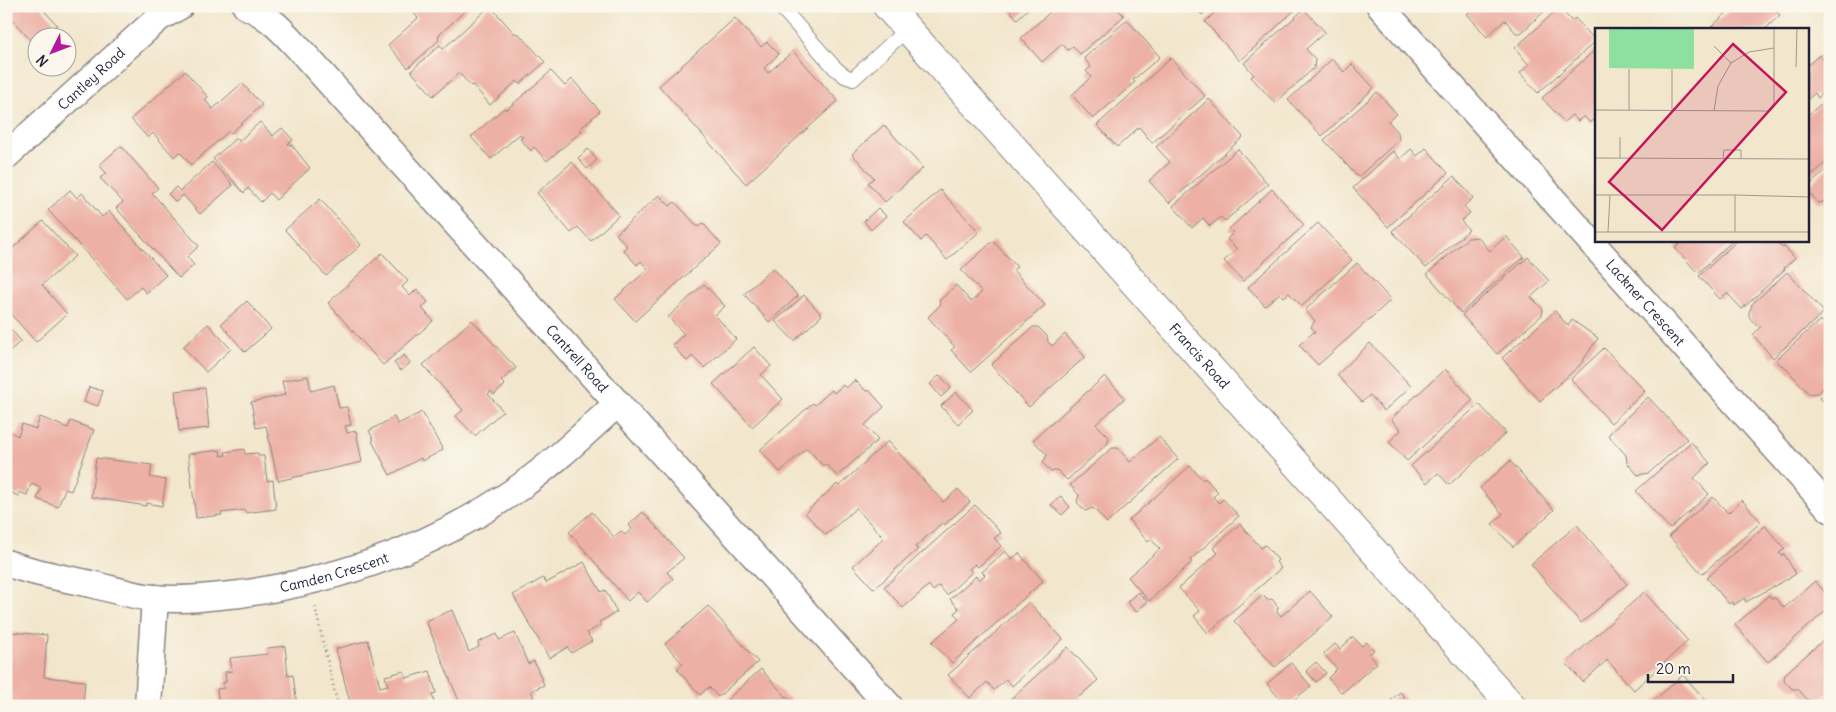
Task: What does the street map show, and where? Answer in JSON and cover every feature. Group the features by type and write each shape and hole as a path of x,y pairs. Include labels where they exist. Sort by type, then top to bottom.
{"street":[{"name":"Cantley Road","path":"6,156 159,18 180,6"},
{"name":"Francis Road","path":"887,6 1512,706"},
{"name":"Lackner Crescent","path":"1380,6 1830,509"},
{"name":"Cantrell Road","path":"254,10 274,22 303,53 889,706"},
{"name":"Camden Crescent","path":"6,563 47,575 136,596 155,598 207,598 309,582 384,560 469,519 533,477 618,403"},
{"path":"148,706 155,598"}],"lane":[{"path":"780,6 836,68 845,76 853,79 907,29"}],"path":[{"path":"309,582 338,706"}],"building":[{"path":"6,6 40,6 57,25 54,28 28,28 28,37 6,13"},
{"path":"408,6 470,6 438,36 439,40 408,68 388,45 418,18"},
{"path":"490,6 514,33 519,34 545,62 520,84 517,81 490,105 473,85 471,86 459,73 433,96 411,71 440,45 443,49"},
{"path":"1006,6 1031,6 1017,19"},
{"path":"1057,6 1115,6 1124,16 1080,54 1073,46 1068,50 1062,44 1042,62 1021,38"},
{"path":"1194,6 1212,6 1202,15"},
{"path":"1221,6 1299,6 1240,61 1205,22"},
{"path":"1476,6 1550,6 1521,33 1516,33 1505,20 1487,37 1467,14"},
{"path":"1734,6 1771,6 1780,15 1766,28 1710,28"},
{"path":"1559,8 1572,21 1575,18 1595,40 1538,93 1520,73 1529,65 1515,48"},
{"path":"1304,9 1325,32 1306,49 1315,59 1314,68 1275,103 1251,77 1254,75 1244,63"},
{"path":"735,18 761,47 767,42 779,54 764,68 768,73 793,51 838,101 746,184 659,86"},
{"path":"1127,20 1160,57 1093,119 1072,95 1091,77 1086,71 1091,67 1084,58"},
{"path":"1595,50 1595,119 1590,123 1584,116 1578,121 1572,115 1564,122 1542,98"},
{"path":"1819,55 1830,67 1830,87 1818,98 1815,93 1808,99 1808,65"},
{"path":"1171,58 1205,96 1152,143 1139,127 1117,147 1097,125"},
{"path":"1332,59 1344,72 1352,64 1374,88 1322,136 1288,100"},
{"path":"185,71 208,97 205,100 213,109 242,83 262,105 191,165 180,152 174,157 153,133 148,138 131,119"},
{"path":"551,71 565,86 572,79 600,111 580,129 582,131 547,161 534,147 531,151 520,139 523,137 520,134 491,159 471,137"},
{"path":"1377,92 1397,114 1388,121 1398,132 1399,140 1358,177 1324,140"},
{"path":"1830,96 1830,159 1808,178 1808,115"},
{"path":"1209,99 1243,137 1169,203 1149,181 1170,162 1156,147"},
{"path":"260,122 273,136 282,128 293,140 288,144 290,146 291,144 310,168 276,200 270,193 261,202 248,188 244,193 213,159 236,138 239,141"},
{"path":"884,125 923,168 885,202 868,183 874,178 852,154"},
{"path":"121,146 158,188 152,193 199,246 187,257 194,265 179,278 116,208 123,202 100,178 106,173 99,165"},
{"path":"1426,148 1448,173 1388,227 1353,188 1393,151 1400,159 1411,149 1417,156"},
{"path":"588,149 597,160 587,169 578,158"},
{"path":"1238,149 1268,184 1225,221 1221,217 1210,226 1203,218 1192,228 1173,206"},
{"path":"212,162 233,185 200,214 183,195 176,202 168,194 176,187 180,191"},
{"path":"572,162 619,215 591,241 578,227 571,233 537,193"},
{"path":"1830,166 1830,204 1827,201 1818,203 1810,193 1809,186"},
{"path":"1454,176 1473,198 1464,206 1470,213 1461,221 1469,230 1426,268 1392,231"},
{"path":"1272,189 1304,225 1243,281 1224,261 1237,249 1227,239 1233,233 1229,229"},
{"path":"70,190 77,198 82,193 102,217 109,211 166,275 146,293 141,287 127,299 48,210"},
{"path":"940,190 979,232 947,260 926,236 921,241 904,222"},
{"path":"659,195 670,206 675,202 698,227 703,223 721,244 635,321 615,299 648,269 641,261 637,265 623,250 627,246 616,234"},
{"path":"320,199 361,245 326,276 285,230"},
{"path":"878,208 886,216 871,230 864,221"},
{"path":"43,221 75,256 42,285 67,314 36,342 6,309 6,254"},
{"path":"1318,223 1352,260 1302,306 1289,293 1284,297 1280,293 1265,306 1248,287"},
{"path":"1506,236 1524,257 1461,313 1427,274 1468,238 1478,237 1490,251"},
{"path":"993,241 1017,267 1013,270 1045,305 971,372 951,350 955,347 928,317 941,304 939,301 956,285 971,302 982,292 961,270"},
{"path":"1683,241 1733,241 1698,273 1675,248"},
{"path":"1737,241 1776,241 1783,248 1784,246 1795,258 1742,309 1727,293 1720,299 1699,276"},
{"path":"382,253 408,281 402,287 410,296 417,289 428,302 422,308 433,321 383,365 328,303"},
{"path":"1528,257 1549,281 1531,297 1543,309 1542,315 1497,354 1462,315"},
{"path":"1357,263 1391,300 1318,365 1299,345 1315,331 1311,327 1315,321 1305,310"},
{"path":"773,268 798,296 769,322 744,294"},
{"path":"1787,272 1824,312 1773,358 1753,335 1761,326 1756,325 1749,317 1749,312 1751,305"},
{"path":"704,284 725,306 715,315 736,339 704,368 692,356 687,361 672,345 684,334 668,317"},
{"path":"804,295 822,315 794,341 775,321"},
{"path":"247,301 271,329 245,352 221,324"},
{"path":"1555,311 1568,326 1572,320 1598,338 1580,365 1540,401 1502,358"},
{"path":"1827,317 1830,320 1830,382 1818,393 1809,394 1783,365 1776,360 1820,320 1822,322"},
{"path":"472,320 516,368 501,381 505,385 494,395 491,391 488,394 503,411 475,436 456,416 463,410 423,365"},
{"path":"208,324 231,349 206,372 183,347"},
{"path":"9,327 21,341 6,354 6,329"},
{"path":"1033,327 1038,327 1047,336 1048,342 1052,346 1065,334 1085,357 1029,407 991,365"},
{"path":"1370,343 1411,386 1384,411 1370,395 1362,402 1337,375"},
{"path":"754,347 771,366 761,375 783,399 752,427 713,384"},
{"path":"1604,348 1645,391 1611,423 1571,379"},
{"path":"404,355 410,363 401,371 394,363"},
{"path":"1445,369 1473,400 1407,461 1389,442 1401,430 1391,419"},
{"path":"940,375 951,388 941,397 930,384"},
{"path":"308,376 311,391 334,385 339,408 347,407 351,425 345,426 347,433 356,431 362,462 278,481 266,426 256,428 251,402 285,395 282,381"},
{"path":"1105,376 1125,398 1096,424 1109,437 1108,443 1067,480 1057,470 1051,472 1043,463 1047,455 1033,440"},
{"path":"855,380 867,392 869,390 884,407 865,425 878,440 837,476 826,464 823,466 807,448 780,472 760,450 813,403 815,405 832,390 834,393 843,385 846,388"},
{"path":"89,387 103,391 98,406 84,402"},
{"path":"205,388 209,428 179,431 175,391"},
{"path":"1830,390 1830,408 1820,398"},
{"path":"956,392 973,410 958,424 941,406"},
{"path":"1648,397 1687,439 1649,473 1638,475 1627,463 1626,455 1608,435"},
{"path":"1479,404 1506,433 1449,485 1438,473 1427,483 1411,466"},
{"path":"422,412 443,450 422,461 421,458 390,475 372,441 374,440 369,431 394,417 398,424"},
{"path":"40,417 68,428 71,421 94,430 71,491 65,489 58,507 37,499 41,488 31,484 27,495 19,492 19,496 6,491 6,442 10,432 18,436 22,424 36,429"},
{"path":"1159,437 1178,459 1107,523 1093,508 1085,511 1077,502 1079,495 1070,485 1112,448 1118,448 1130,462"},
{"path":"888,441 943,502 958,489 970,502 915,547 918,549 874,589 853,566 884,538 856,508 826,535 805,513 837,484 839,486"},
{"path":"1691,442 1710,463 1694,478 1709,494 1670,529 1636,491"},
{"path":"244,449 245,454 258,453 258,456 264,456 267,481 273,480 276,509 245,513 245,510 196,518 188,454 220,450 221,456 226,455 225,452"},
{"path":"96,458 152,465 150,477 166,480 162,506 146,503 146,506 91,497"},
{"path":"1510,461 1554,510 1513,547 1492,524 1503,514 1480,488"},
{"path":"1190,466 1218,492 1213,497 1219,503 1223,499 1239,516 1190,560 1192,562 1149,601 1128,577 1160,549 1151,539 1148,542 1129,520"},
{"path":"1061,496 1070,507 1062,515 1051,505"},
{"path":"1713,497 1728,513 1742,500 1761,522 1702,574 1669,536"},
{"path":"975,505 1001,533 994,538 1001,546 978,567 975,564 969,569 972,572 947,595 939,586 933,591 929,585 903,608 884,587"},
{"path":"592,512 614,537 621,531 625,535 632,529 629,525 643,512 684,558 667,572 673,579 647,602 638,592 628,601 569,532"},
{"path":"1240,524 1261,548 1265,545 1278,560 1276,562 1281,568 1208,633 1194,616 1200,611 1179,588 1218,553 1213,548"},
{"path":"1577,525 1627,584 1581,623 1531,564"},
{"path":"1765,526 1785,549 1779,553 1782,556 1784,554 1796,574 1746,602 1744,598 1734,605 1732,602 1729,604 1707,578"},
{"path":"1005,551 1012,559 1019,553 1043,581 952,663 932,642 959,619 954,613 959,609 950,599 976,576 979,580 985,575 982,572"},
{"path":"584,562 601,592 605,590 617,612 599,622 601,625 587,633 592,641 571,653 568,647 549,658 513,595 543,578 546,583"},
{"path":"1815,581 1830,598 1830,607 1768,662 1735,625 1769,595 1771,598 1775,598 1784,608"},
{"path":"1310,591 1333,617 1275,667 1234,621 1263,595 1267,600 1272,599 1278,607 1277,611 1281,616"},
{"path":"1138,592 1147,602 1136,612 1127,602"},
{"path":"1644,592 1688,641 1634,690 1607,660 1583,682 1566,663"},
{"path":"1029,602 1063,639 1012,686 1006,679 994,690 987,682 970,698 948,675"},
{"path":"708,606 758,662 718,697 709,687 700,695 677,669 683,664 665,644"},
{"path":"452,610 469,652 479,647 478,642 497,634 499,640 515,633 528,664 534,661 544,685 531,691 534,697 513,706 461,706 426,621"},
{"path":"6,625 9,625 9,632 47,635 44,677 85,681 83,706 6,705"},
{"path":"1830,634 1830,692 1813,706 1798,689 1792,689 1784,680 1785,674"},
{"path":"1353,637 1362,646 1366,642 1374,650 1369,654 1377,663 1342,693 1328,678 1337,669 1324,654 1335,644 1340,649"},
{"path":"368,640 380,687 388,685 385,676 404,671 406,678 430,671 436,693 432,694 435,706 351,706 336,649"},
{"path":"285,646 288,676 293,675 297,706 219,706 217,689 224,688 223,682 226,682 225,672 232,671 230,658 268,654 267,648"},
{"path":"1068,647 1098,680 1069,706 1003,706"},
{"path":"1316,662 1326,673 1316,682 1306,671"},
{"path":"1291,663 1311,686 1286,706 1267,684"},
{"path":"761,669 796,706 732,706 727,700"},
{"path":"1683,675 1711,706 1648,706"},
{"path":"1400,692 1412,706 1385,706"}]}
